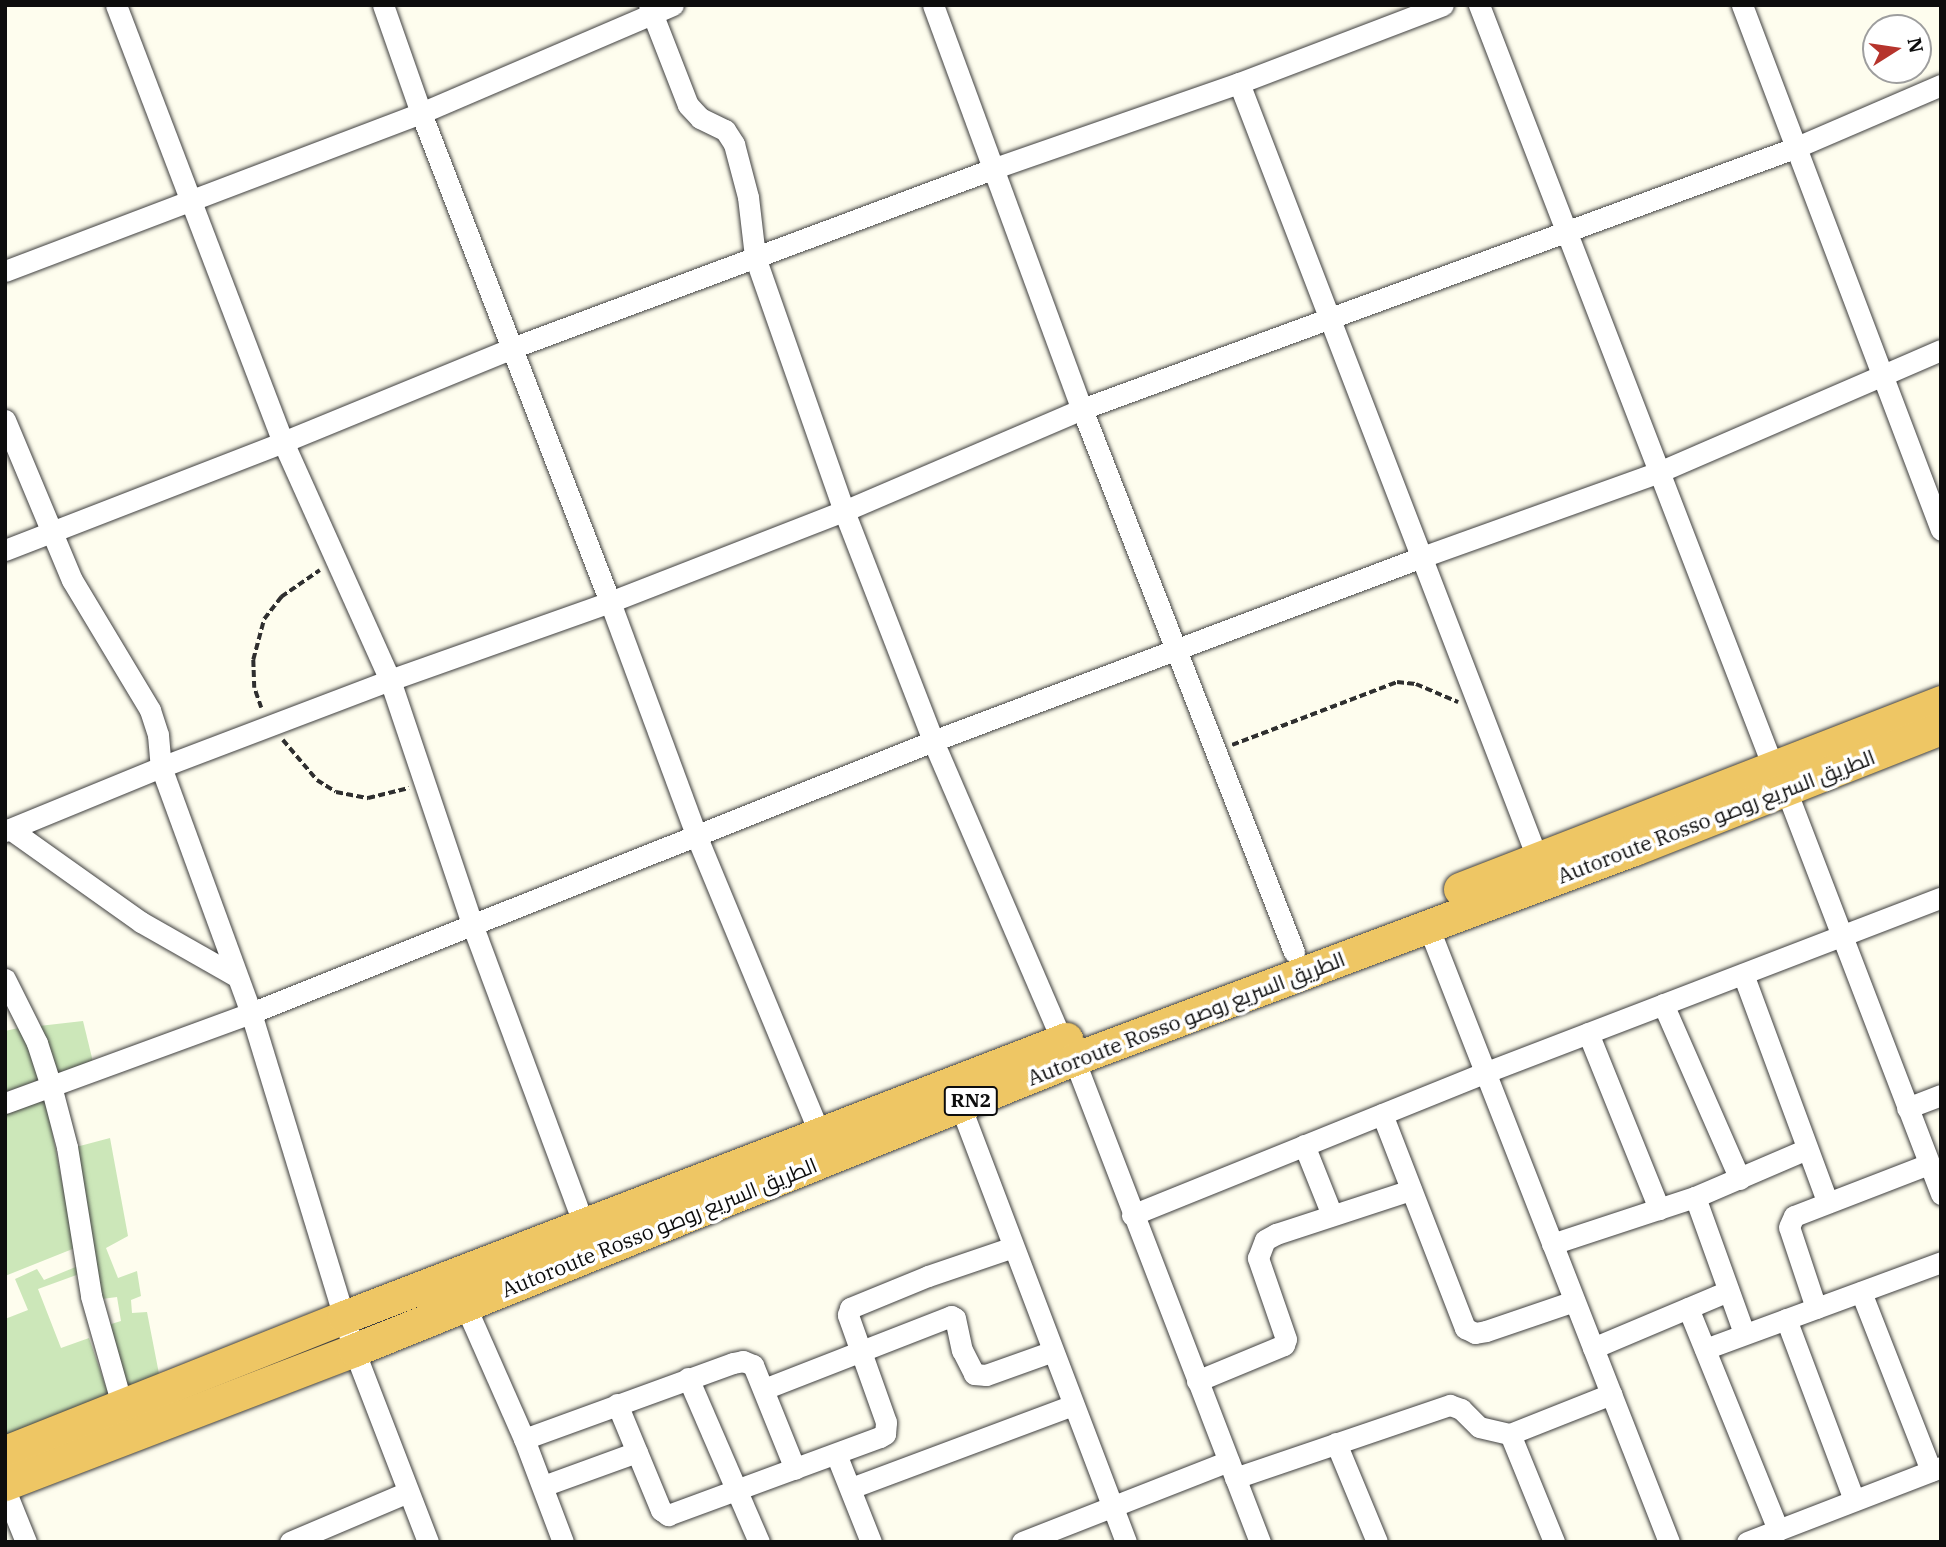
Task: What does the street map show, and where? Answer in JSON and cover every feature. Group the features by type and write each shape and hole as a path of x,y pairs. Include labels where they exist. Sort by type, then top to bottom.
{"highway":[{"name":"Autoroute Rosso الطريق السريع روصو","path":"5,1452 344,1317 820,1133 1428,926 1780,778 1941,702"},
{"name":"Autoroute Rosso الطريق السريع روصو","path":"5,1484 465,1306 960,1105 1068,1050 1294,952 1538,860 1780,778 1941,728"}],"street":[{"path":"116,5 283,442 390,680 472,924 584,1225"},
{"path":"383,5 421,113 610,602 696,835 820,1133"},
{"path":"5,271 421,113 651,9 673,5"},
{"path":"933,5 1082,409 1294,952"},
{"path":"5,550 283,442 512,348 995,168 1239,83 1443,5"},
{"path":"1479,5 1941,1194"},
{"path":"1742,5 1941,530"},
{"path":"651,9 688,105 700,118 725,130 734,144 748,198 755,257 844,511 933,741 1068,1050 1259,1542"},
{"path":"1239,83 1419,558 1538,860"},
{"path":"8,830 161,766 390,680 610,602 844,511 1082,409 1797,147 1941,85"},
{"path":"5,1103 251,1013 933,741 1419,558 1659,472 1883,372 1941,349"},
{"path":"5,420 72,580 150,710 158,735 161,766 251,1013 354,1350 428,1542"},
{"path":"8,830 141,922 236,976"},
{"path":"1132,1215 1484,1073 1941,898"},
{"path":"1428,926 1669,1542"},
{"path":"1743,974 1827,1201"},
{"path":"5,979 37,1042 51,1086 67,1147 91,1296 122,1405"},
{"path":"1663,1004 1740,1179"},
{"path":"1588,1033 1659,1209"},
{"path":"1907,1108 1941,1095"},
{"path":"960,1105 1126,1542"},
{"path":"1382,1114 1465,1328 1470,1332 1486,1331 1574,1301"},
{"path":"1304,1145 1332,1216"},
{"path":"1552,1244 1695,1197 1807,1149"},
{"path":"1816,1308 1790,1227 1794,1216 1827,1201 1929,1164"},
{"path":"1197,1381 1282,1348 1286,1339 1258,1258 1258,1251 1265,1240 1411,1189"},
{"path":"1695,1197 1744,1334"},
{"path":"617,1404 661,1510 668,1515 738,1492 880,1437 887,1427 848,1315 855,1304 1013,1247"},
{"path":"1705,1349 1941,1262"},
{"path":"1593,1348 1728,1291"},
{"path":"1747,1542 1936,1469 1861,1292"},
{"path":"465,1306 524,1438 563,1542"},
{"path":"1688,1308 1778,1530"},
{"path":"764,1389 951,1316 955,1318 962,1350 974,1374 986,1375 1053,1351"},
{"path":"1786,1319 1854,1500"},
{"path":"524,1438 688,1378 743,1361 753,1365 795,1469"},
{"path":"688,1378 738,1492 751,1539"},
{"path":"1022,1542 1111,1507 1232,1469 1336,1443 1450,1405 1461,1409 1479,1427 1510,1434 1611,1394"},
{"path":"851,1488 1073,1405"},
{"path":"1510,1434 1554,1542"},
{"path":"1336,1443 1377,1542"},
{"path":"543,1486 637,1452"},
{"path":"836,1454 871,1542"},
{"path":"5,1490 26,1542"},
{"path":"290,1542 317,1537 408,1492"}],"path":[{"path":"1216,751 1397,682 1416,684 1447,699 1477,704"}],"green space":[{"path":"83,1021 93,1062 54,1075 39,1026"},
{"path":"23,1027 42,1079 5,1092 5,1031"},
{"path":"45,1096 75,1248 5,1276 5,1112"},
{"path":"110,1138 128,1236 106,1248 118,1278 137,1271 141,1296 131,1300 132,1313 147,1312 160,1379 125,1388 108,1325 121,1321 117,1297 102,1299 76,1147"},
{"path":"78,1266 82,1273 38,1289 61,1348 89,1338 110,1399 5,1440 5,1319 28,1310 15,1279 37,1269 44,1280"}]}
